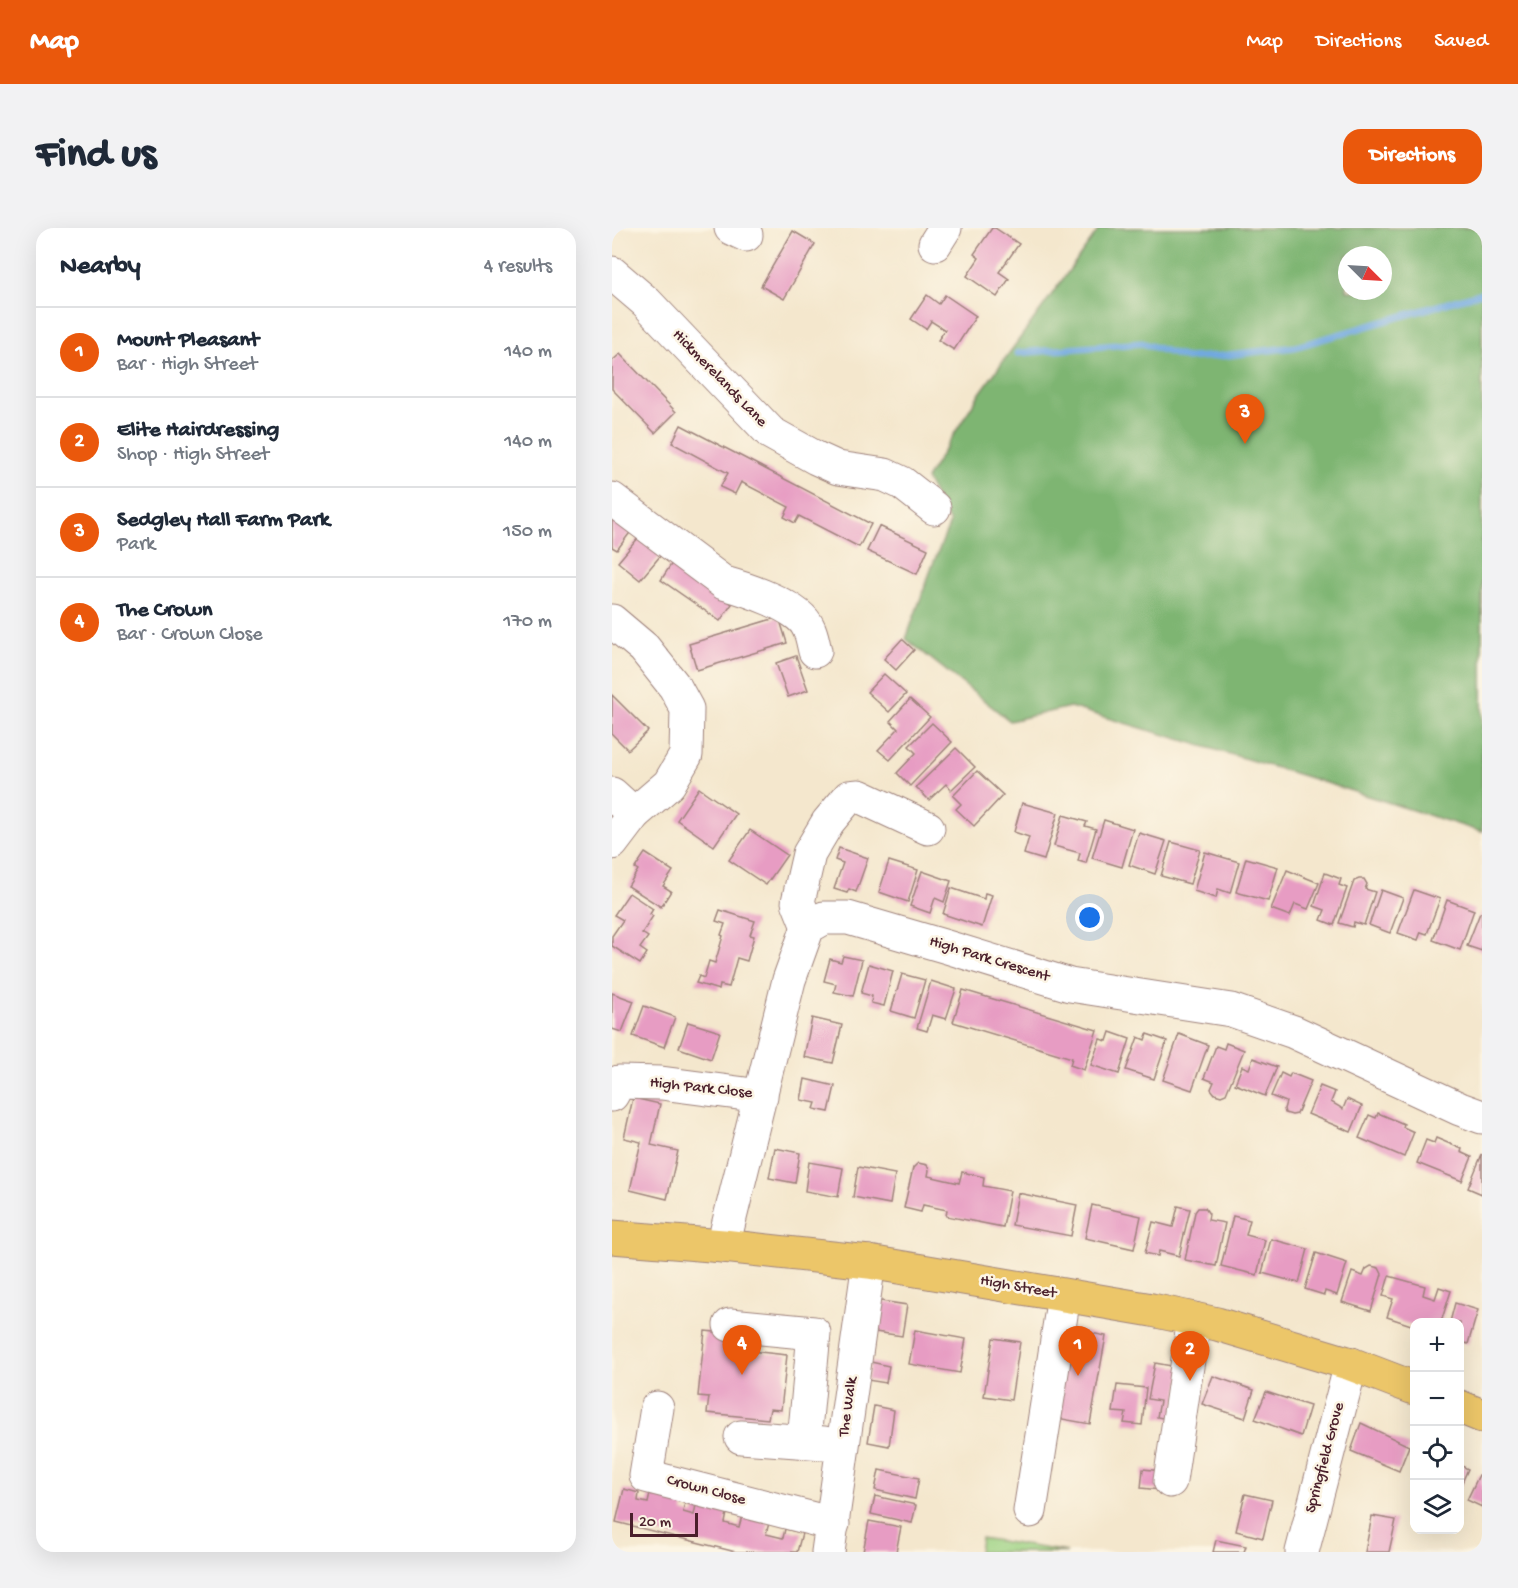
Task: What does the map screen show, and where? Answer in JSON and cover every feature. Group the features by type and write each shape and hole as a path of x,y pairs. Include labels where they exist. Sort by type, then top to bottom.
{"main road":[{"name":"High Street","path":"612,1238 723,1246 869,1262 1152,1310 1217,1324 1351,1364 1410,1386"},
{"path":"1464,1409 1482,1416"}],"street":[{"name":"Hickmerelands Lane","path":"612,273 646,302 771,433 838,468 885,475 902,483 934,508"},
{"path":"612,500 724,583 744,588 791,609 808,625 815,651"},
{"path":"612,621 644,648 675,687 687,709 686,755 669,784 623,804 612,843"},
{"path":"723,1246 789,980 808,927 798,902 809,854 828,822 849,797 859,796 928,828"},
{"name":"High Park Crescent","path":"808,927 824,918 848,918 1070,985 1231,1010 1294,1032 1482,1117"},
{"name":"High Park Close","path":"612,1095 619,1082 661,1083 761,1096"},
{"name":"The Walk","path":"831,1538 869,1262"},
{"path":"1030,1511 1064,1296"},
{"path":"1170,1481 1194,1319"},
{"path":"730,1325 814,1333 804,1441"},
{"name":"Springfield Grove","path":"1302,1552 1351,1364"},
{"name":"Crown Close","path":"657,1408 646,1476 831,1538"},
{"path":"741,1437 844,1444"}],"green space":[{"path":"1100,228 1482,228 1482,832 1304,776 1070,707 1010,721 906,639 950,523 926,479 978,396"},
{"path":"981,1538 1067,1552 979,1552"}],"building":[{"path":"992,228 1019,244 999,272 1009,279 997,297 967,276 979,258 974,254"},
{"path":"793,231 815,244 784,299 761,286"},
{"path":"927,295 939,304 945,295 976,316 954,350 938,340 945,330 931,321 926,329 911,319"},
{"path":"620,354 676,412 655,433 612,389 612,361"},
{"path":"681,425 871,524 859,547 799,516 795,523 784,517 789,507 741,482 735,494 720,487 728,473 672,443"},
{"path":"612,516 632,530 617,550 612,547"},
{"path":"879,526 928,549 917,574 867,551"},
{"path":"639,537 661,555 640,580 618,562"},
{"path":"672,563 732,604 720,621 661,580"},
{"path":"779,617 787,643 697,670 689,644"},
{"path":"902,639 914,650 896,670 884,659"},
{"path":"796,656 808,690 788,697 776,663"},
{"path":"884,674 906,694 889,712 867,692"},
{"path":"612,695 648,731 628,750 612,734"},
{"path":"910,699 930,717 890,760 878,750 898,729 890,721"},
{"path":"932,723 952,742 910,786 897,773 916,753 909,746"},
{"path":"956,748 975,767 951,790 946,784 929,800 916,787"},
{"path":"977,771 1003,795 974,826 956,809 961,804 953,796"},
{"path":"699,788 736,814 714,846 677,820"},
{"path":"1022,803 1058,813 1044,860 1024,854 1029,837 1014,832"},
{"path":"1063,815 1087,822 1085,826 1096,829 1086,863 1078,861 1080,853 1054,846"},
{"path":"1104,820 1133,829 1122,867 1092,858"},
{"path":"750,830 787,855 766,885 729,860"},
{"path":"1139,833 1166,841 1155,874 1129,865"},
{"path":"1171,842 1200,850 1190,884 1161,876"},
{"path":"839,848 868,858 856,892 849,889 847,893 834,889 843,863 835,860"},
{"path":"1205,852 1239,862 1230,893 1218,889 1216,898 1194,891"},
{"path":"645,853 673,871 663,886 671,891 661,907 628,886 638,870 635,868"},
{"path":"1246,858 1278,867 1268,901 1236,892"},
{"path":"889,861 918,870 908,902 879,892"},
{"path":"1287,870 1319,883 1308,909 1295,904 1290,916 1271,909"},
{"path":"922,871 951,881 944,902 935,898 930,913 910,906"},
{"path":"1325,873 1341,879 1339,885 1347,888 1334,925 1321,920 1325,910 1314,906"},
{"path":"1364,879 1367,884 1365,889 1375,892 1364,925 1354,922 1353,927 1339,923 1354,881"},
{"path":"951,888 984,899 985,893 992,895 982,927 943,914"},
{"path":"1381,890 1403,898 1390,933 1369,925"},
{"path":"1414,890 1440,899 1427,934 1421,932 1418,940 1398,933"},
{"path":"629,893 653,909 650,914 653,916 642,933 648,937 640,948 647,953 640,964 612,946 612,936 623,920 614,915"},
{"path":"1447,900 1474,910 1460,950 1433,940"},
{"path":"720,910 755,921 750,935 754,936 747,961 737,958 729,987 720,985 719,990 696,983 699,976 704,978 709,961 715,963 725,924 716,921"},
{"path":"1480,913 1482,913 1482,951 1467,946"},
{"path":"843,956 862,960 853,996 834,992 836,984 824,981 830,959 841,962"},
{"path":"869,964 893,971 884,1006 871,1003 872,996 861,993"},
{"path":"902,974 925,980 914,1018 891,1011"},
{"path":"931,981 956,989 946,1019 932,1015 927,1031 917,1028"},
{"path":"963,990 1097,1030 1084,1070 1070,1065 1072,1058 953,1022"},
{"path":"612,993 634,1001 622,1032 612,1029"},
{"path":"644,1006 675,1017 664,1047 633,1036"},
{"path":"812,1018 842,1025 833,1063 804,1057"},
{"path":"688,1022 720,1032 711,1059 679,1048"},
{"path":"1110,1032 1130,1039 1119,1074 1091,1065 1100,1039 1107,1041"},
{"path":"1147,1034 1167,1041 1154,1079 1126,1070 1138,1037 1145,1040"},
{"path":"1179,1034 1208,1045 1192,1090 1163,1080"},
{"path":"1226,1043 1244,1050 1226,1094 1221,1096 1215,1094 1211,1089 1214,1082 1204,1078 1216,1046 1224,1049"},
{"path":"1253,1058 1277,1067 1265,1096 1235,1084 1242,1066 1249,1069"},
{"path":"1281,1073 1289,1077 1291,1073 1311,1081 1297,1114 1285,1113 1286,1102 1271,1096"},
{"path":"805,1079 835,1086 829,1112 814,1109 816,1103 801,1100"},
{"path":"1320,1086 1335,1092 1331,1102 1343,1109 1347,1099 1362,1106 1351,1132 1308,1114"},
{"path":"633,1098 660,1104 651,1145 678,1151 667,1199 630,1190 641,1142 624,1138"},
{"path":"1378,1113 1404,1124 1403,1127 1414,1132 1404,1157 1359,1138 1369,1115 1376,1118"},
{"path":"1436,1138 1462,1149 1461,1152 1472,1157 1462,1181 1417,1163 1426,1140 1434,1143"},
{"path":"775,1148 800,1153 795,1183 769,1178"},
{"path":"1482,1154 1482,1194 1468,1188"},
{"path":"809,1162 843,1168 838,1197 805,1191"},
{"path":"918,1163 927,1165 928,1176 959,1183 962,1172 984,1177 983,1186 1010,1191 1003,1227 946,1216 947,1210 923,1205 921,1212 904,1208 913,1168"},
{"path":"858,1167 895,1174 890,1204 853,1197"},
{"path":"1018,1193 1077,1205 1071,1236 1012,1225"},
{"path":"1092,1205 1141,1216 1134,1249 1085,1238"},
{"path":"1178,1206 1190,1209 1179,1256 1159,1251 1158,1256 1145,1253 1153,1222 1173,1227"},
{"path":"1198,1208 1205,1208 1209,1214 1208,1220 1225,1223 1216,1266 1185,1260 1195,1212"},
{"path":"1233,1216 1250,1220 1246,1235 1265,1240 1257,1275 1221,1266"},
{"path":"1271,1239 1308,1249 1299,1283 1262,1273"},
{"path":"1316,1253 1347,1263 1337,1295 1325,1291 1324,1295 1305,1289"},
{"path":"1371,1266 1379,1268 1382,1274 1371,1311 1342,1302 1352,1272 1363,1276 1366,1269"},
{"path":"1389,1276 1425,1286 1423,1295 1435,1299 1439,1287 1451,1291 1442,1318 1410,1318 1410,1325 1387,1317 1393,1299 1383,1296"},
{"path":"874,1300 907,1305 902,1336 869,1331"},
{"path":"1455,1303 1478,1310 1468,1344 1464,1342 1464,1318 1451,1318"},
{"path":"1067,1328 1106,1336 1090,1424 1051,1417"},
{"path":"915,1330 966,1339 960,1373 909,1364"},
{"path":"705,1331 744,1335 742,1350 787,1355 781,1410 770,1409 768,1419 707,1413 709,1397 698,1396"},
{"path":"993,1338 1020,1342 1011,1400 984,1396"},
{"path":"871,1362 889,1366 886,1383 867,1380"},
{"path":"1155,1363 1183,1368 1173,1420 1157,1417 1160,1401 1148,1399"},
{"path":"1213,1376 1254,1390 1245,1418 1202,1404"},
{"path":"1117,1385 1146,1388 1142,1425 1124,1423 1126,1413 1113,1412"},
{"path":"1266,1392 1310,1406 1301,1436 1255,1419"},
{"path":"874,1406 894,1410 889,1446 868,1442"},
{"path":"1361,1423 1409,1446 1399,1471 1351,1451"},
{"path":"1143,1469 1162,1471 1160,1490 1141,1488"},
{"path":"879,1470 919,1478 915,1499 875,1490"},
{"path":"1479,1475 1482,1476 1482,1507 1467,1500"},
{"path":"624,1489 639,1493 638,1501 648,1503 650,1494 685,1502 683,1512 694,1515 696,1505 727,1513 725,1523 739,1527 742,1516 769,1523 766,1534 783,1538 785,1529 802,1533 797,1552 736,1552 616,1522"},
{"path":"1245,1494 1272,1500 1263,1538 1236,1531"},
{"path":"875,1496 916,1505 912,1523 871,1514"},
{"path":"1372,1516 1396,1520 1389,1552 1365,1552"},
{"path":"869,1521 901,1527 896,1552 863,1552"},
{"path":"1216,1540 1246,1546 1244,1552 1213,1552"}],"waterway":[{"path":"1018,353 1142,343 1186,358 1295,347 1482,293"}],"place":[{"name":"Sedgley Hall Farm Park","path":"1245,444"},
{"name":"The Crown","path":"742,1375"},
{"name":"Mount Pleasant","path":"1078,1376"},
{"name":"Elite Hairdressing","path":"1190,1381"}]}
